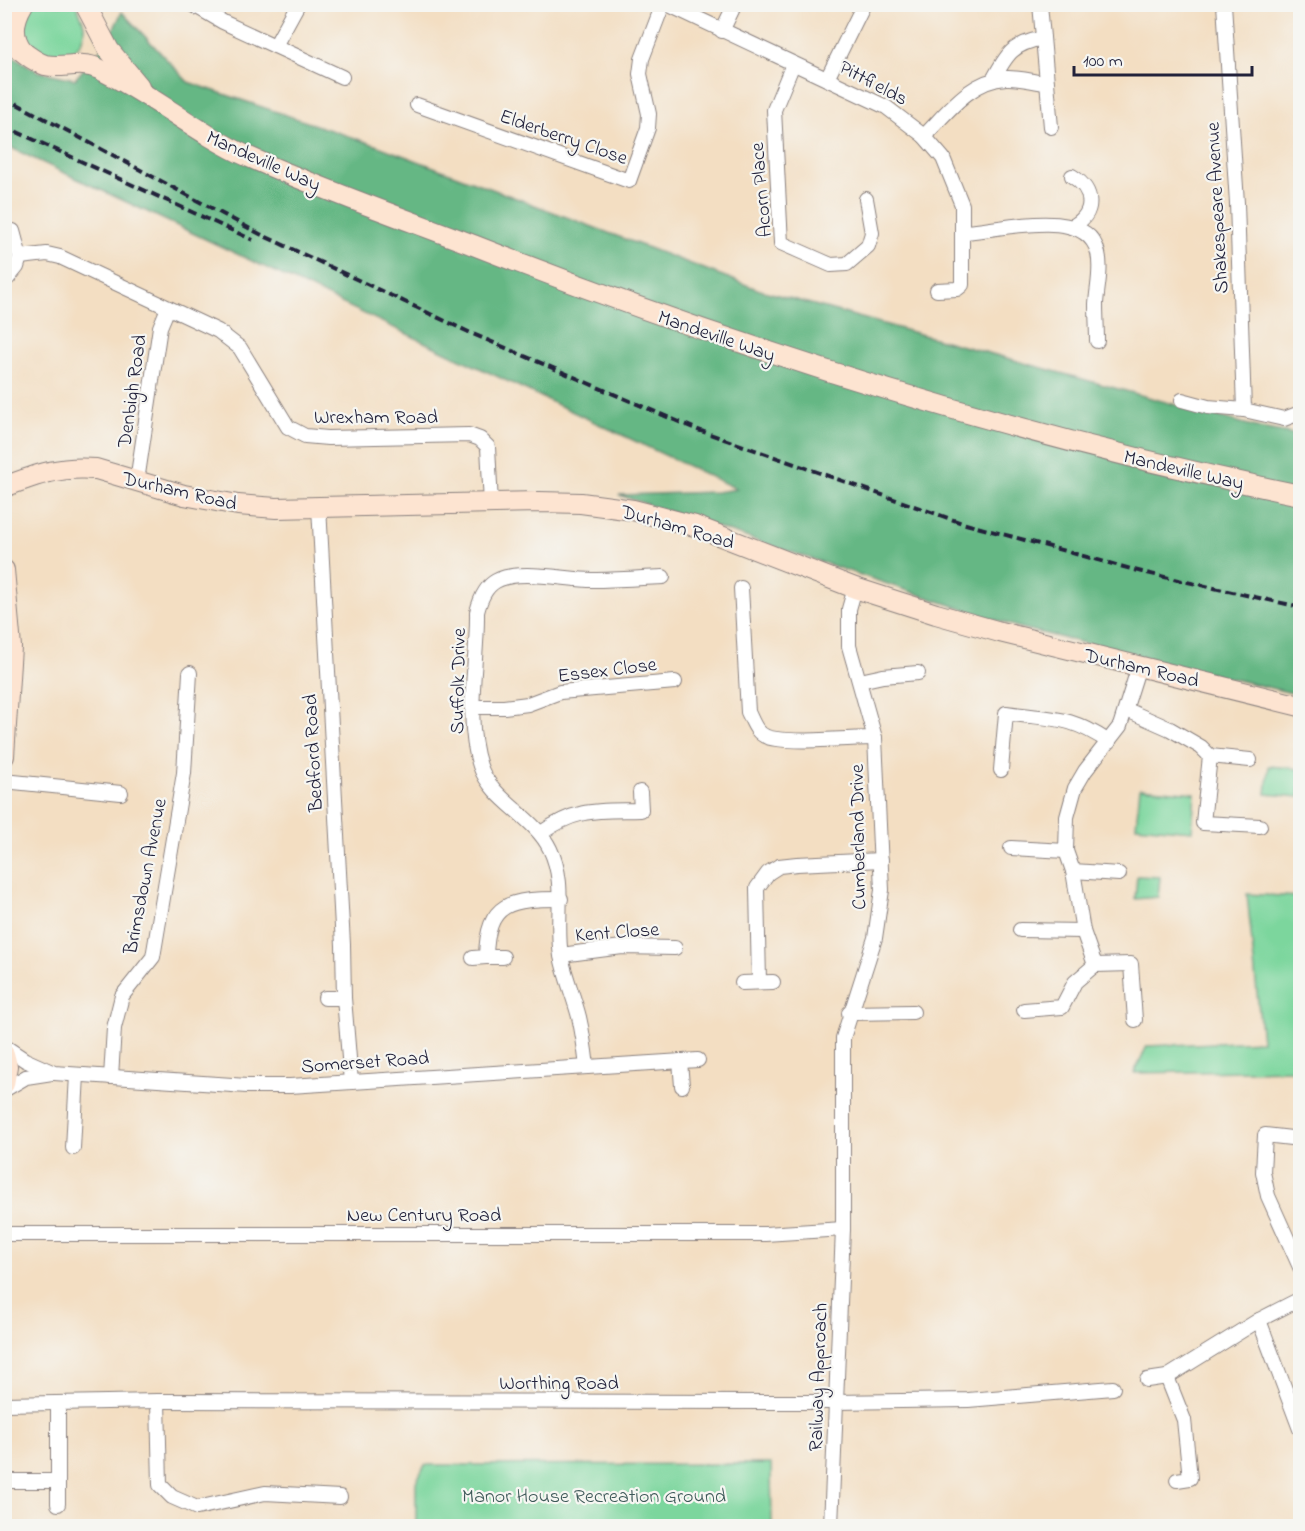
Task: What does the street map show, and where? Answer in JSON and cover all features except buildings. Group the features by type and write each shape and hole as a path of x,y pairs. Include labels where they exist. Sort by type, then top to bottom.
{"main road":[{"path":"4,6 10,4"},
{"path":"23,4 16,19 15,34 25,53"},
{"name":"Mandeville Way","path":"64,65 79,57 89,43 92,35 88,9"},
{"name":"Mandeville Way","path":"88,9 118,62 158,104"},
{"name":"Mandeville Way","path":"4,38 48,66 82,64 96,68 229,147 287,173 601,295 697,329 897,393 1004,424 1174,468 1300,495"},
{"name":"Durham Road","path":"4,487 62,468 96,469 183,495 238,505 276,508 581,503 650,514 694,526 855,588 1000,632 1300,706"},
{"path":"4,570 11,647 4,756"},
{"path":"4,1054 7,1066 4,1084"}],"street":[{"path":"192,4 342,77"},
{"path":"275,46 298,4"},
{"name":"Pittfields","path":"665,4 886,107 924,136 943,158 962,205 962,285 957,289 937,290"},
{"name":"Elderberry Close","path":"417,105 629,181 648,128 649,114 640,74 642,59 665,4"},
{"path":"722,31 735,4"},
{"path":"827,79 864,4"},
{"path":"1040,4 1051,128"},
{"name":"Shakespeare Avenue","path":"1224,4 1237,203 1244,410"},
{"path":"993,80 1010,52 1023,42 1043,38"},
{"name":"Acorn Place","path":"793,64 774,110 782,243 831,265 847,264 868,246 872,233 866,199"},
{"path":"924,136 981,84 1008,78 1047,83"},
{"path":"1071,227 1081,222 1090,194 1084,183 1072,176"},
{"path":"963,232 986,232 1004,226 1048,222 1071,227 1090,238 1098,251 1097,341"},
{"path":"8,278 17,267 20,257 13,231"},
{"name":"Wrexham Road","path":"20,257 47,254 60,257 218,331 240,348 288,427 305,436 328,438 469,435 480,439 488,447 491,504"},
{"name":"Denbigh Road","path":"137,481 160,327 168,308"},
{"path":"1182,400 1231,411 1244,410 1284,419 1300,412"},
{"name":"Bedford Road","path":"319,507 344,945 344,998 351,1082"},
{"name":"Suffolk Drive","path":"587,1067 579,1016 561,955 561,899 557,865 541,833 493,788 481,768 475,743 474,707 477,612 481,597 496,581 524,575 593,580 663,577"},
{"path":"741,588 748,712 756,729 766,737 782,740 875,738"},
{"name":"Cumberland Drive","path":"843,1229 841,1078 843,1038 849,1013 875,938 882,890 875,738 849,646 848,624 855,588"},
{"path":"1095,964 1083,931 1073,871 1066,851 1067,817 1075,788 1084,771 1108,742 1127,710 1139,666"},
{"name":"Brimsdown Avenue","path":"111,1077 114,1028 122,996 153,957 184,773 190,672"},
{"path":"860,681 883,676 918,673"},
{"name":"Essex Close","path":"474,707 528,704 560,692 675,681"},
{"path":"1127,710 1170,729 1201,747 1210,756 1250,760"},
{"path":"1001,770 1006,713 1066,719 1088,728 1108,742"},
{"path":"1210,756 1203,823 1260,826"},
{"path":"4,781 121,793"},
{"path":"541,833 569,815 588,812 641,817 640,792"},
{"path":"1011,848 1066,851"},
{"path":"742,983 766,982 757,888 768,873 779,866 881,860"},
{"path":"1073,871 1119,874"},
{"path":"503,957 480,957 489,925 497,911 511,903 561,899"},
{"path":"1020,930 1083,931"},
{"name":"Kent Close","path":"561,955 622,947 675,948"},
{"path":"1024,1010 1062,1007 1075,982 1095,964 1131,964 1134,1020"},
{"path":"325,998 344,998"},
{"path":"849,1013 913,1012"},
{"name":"Somerset Road","path":"4,1046 24,1060 54,1072 247,1086 351,1082 698,1060"},
{"path":"680,1061 682,1086"},
{"name":"Somerset Road","path":"4,1090 26,1077 54,1072"},
{"path":"73,1148 77,1075"},
{"path":"1300,1139 1264,1135 1263,1172 1268,1196 1300,1267"},
{"name":"New Century Road","path":"4,1234 765,1234 843,1229"},
{"name":"Railway Approach","path":"831,1527 843,1229"},
{"path":"1147,1380 1167,1377 1258,1320 1300,1299"},
{"path":"1258,1320 1300,1429"},
{"path":"1167,1377 1184,1420 1183,1479 1204,1477"},
{"name":"Worthing Road","path":"4,1404 158,1401 835,1402 968,1400 1113,1388"},
{"path":"158,1401 160,1485 172,1497 197,1508 265,1493 340,1497"},
{"path":"58,1403 58,1504"},
{"path":"4,1481 57,1481"}],"green space":[{"path":"33,4 76,5 84,27 82,40 75,49 66,55 54,57 43,55 33,49 26,39 24,19"},
{"path":"122,12 188,82 378,146 760,290 1260,428 1300,435 1300,695 1017,627 619,495 716,492 737,489 5,145 5,51 37,71 75,79 107,42"},
{"path":"1269,766 1300,769 1300,797 1266,794"},
{"path":"1140,788 1195,793 1192,831 1136,826"},
{"path":"1137,876 1160,877 1158,897 1135,899"},
{"path":"1247,894 1300,897 1300,1070 1134,1073 1147,1046 1262,1041"},
{"name":"Manor House Recreation Ground","path":"771,1464 772,1526 416,1526 416,1482 425,1465"}],"railway":[{"path":"4,97 260,234 473,334 698,430 962,523 1142,572 1300,607"},
{"path":"4,126 253,240"}]}
